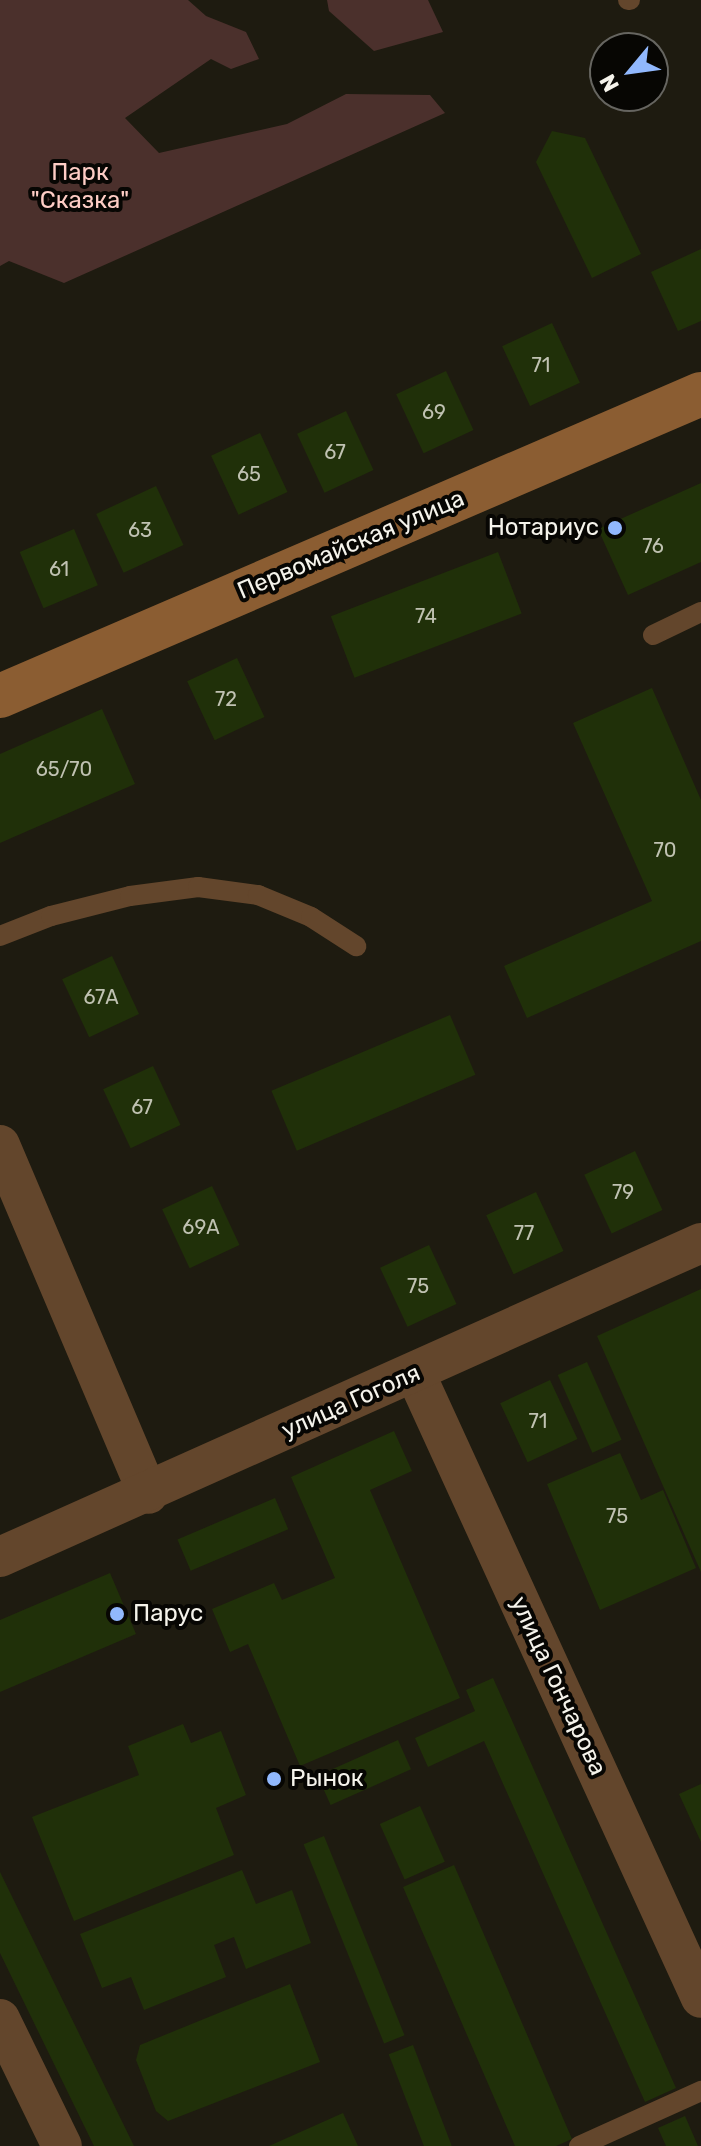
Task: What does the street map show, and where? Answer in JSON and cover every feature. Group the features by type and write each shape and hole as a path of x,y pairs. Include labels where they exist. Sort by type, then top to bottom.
{"main road":[{"name":"Первомайская улица","path":"0,696 701,394"}],"street":[{"path":"0,1145 148,1494"},
{"name":"улица Гоголя","path":"0,1557 148,1494 701,1243"},
{"name":"улица Гончарова","path":"415,1373 701,1998"},
{"path":"0,2019 62,2146"}],"lane":[{"path":"653,635 701,612"},
{"path":"0,936 51,916 130,896 198,887 258,895 311,917 356,946"},
{"path":"579,2146 701,2091"}],"green space":[{"name":"Парк \"Сказка\"","path":"0,0 188,0 206,16 246,32 259,59 231,69 211,59 125,118 159,153 287,124 346,94 430,95 445,113 64,283 9,261 0,266"},
{"path":"327,0 428,0 443,32 374,51 329,11"}],"building":[{"path":"552,131 585,138 641,254 592,278 536,162"},
{"path":"701,249 701,321 678,331 651,272"},
{"path":"552,323 580,383 530,406 502,346"},
{"path":"446,371 473,430 424,453 396,394"},
{"path":"346,411 373,470 325,493 297,434"},
{"path":"260,433 287,492 239,515 211,456"},
{"path":"701,483 701,562 628,595 598,529"},
{"path":"156,486 183,545 124,573 96,514"},
{"path":"74,529 98,585 44,608 20,552"},
{"path":"498,552 522,614 355,678 331,616"},
{"path":"237,658 264,717 215,740 187,681"},
{"path":"652,688 701,800 701,941 527,1018 504,966 652,901 573,723"},
{"path":"102,709 135,784 0,843 0,754"},
{"path":"112,956 139,1014 89,1037 62,979"},
{"path":"450,1015 475,1075 297,1151 271,1091"},
{"path":"153,1066 180,1125 131,1148 103,1089"},
{"path":"635,1151 662,1210 612,1234 584,1175"},
{"path":"212,1186 239,1245 190,1268 162,1209"},
{"path":"536,1192 563,1251 514,1274 486,1215"},
{"path":"429,1245 456,1304 408,1327 380,1268"},
{"path":"701,1289 701,1572 597,1336"},
{"path":"587,1362 622,1440 592,1453 558,1375"},
{"path":"550,1380 577,1439 528,1462 500,1403"},
{"path":"394,1431 412,1471 370,1490 460,1698 300,1766 248,1644 230,1652 212,1609 274,1583 282,1600 335,1578 291,1477"},
{"path":"620,1453 641,1500 663,1490 696,1568 600,1610 547,1484"},
{"path":"275,1498 288,1529 191,1571 177,1539"},
{"path":"110,1573 136,1634 0,1692 0,1620"},
{"path":"493,1678 676,2088 645,2102 484,1741 428,1767 415,1738 475,1711 466,1690"},
{"path":"183,1724 191,1743 221,1731 246,1795 216,1808 234,1855 74,1921 32,1817 139,1775 128,1746"},
{"path":"398,1740 411,1769 331,1805 318,1776"},
{"path":"701,1784 701,1842 679,1794"},
{"path":"420,1806 445,1862 405,1880 380,1824"},
{"path":"324,1836 405,2035 384,2044 304,1844"},
{"path":"454,1865 572,2139 556,2146 515,2146 403,1887"},
{"path":"242,1870 256,1904 292,1890 311,1943 246,1969 234,1937 214,1945 226,1977 144,2010 131,1977 102,1988 80,1934"},
{"path":"0,1872 134,2146 94,2146 0,1953"},
{"path":"290,1984 320,2062 168,2121 156,2111 136,2060 140,2045"},
{"path":"413,2045 452,2146 424,2146 389,2054"},
{"path":"343,2113 358,2146 269,2146"},
{"path":"685,2116 698,2146 666,2146 658,2128"}],"place":[{"name":"Нотариус","path":"615,528"},
{"name":"Парус","path":"117,1614"},
{"name":"Рынок","path":"274,1779"}]}
